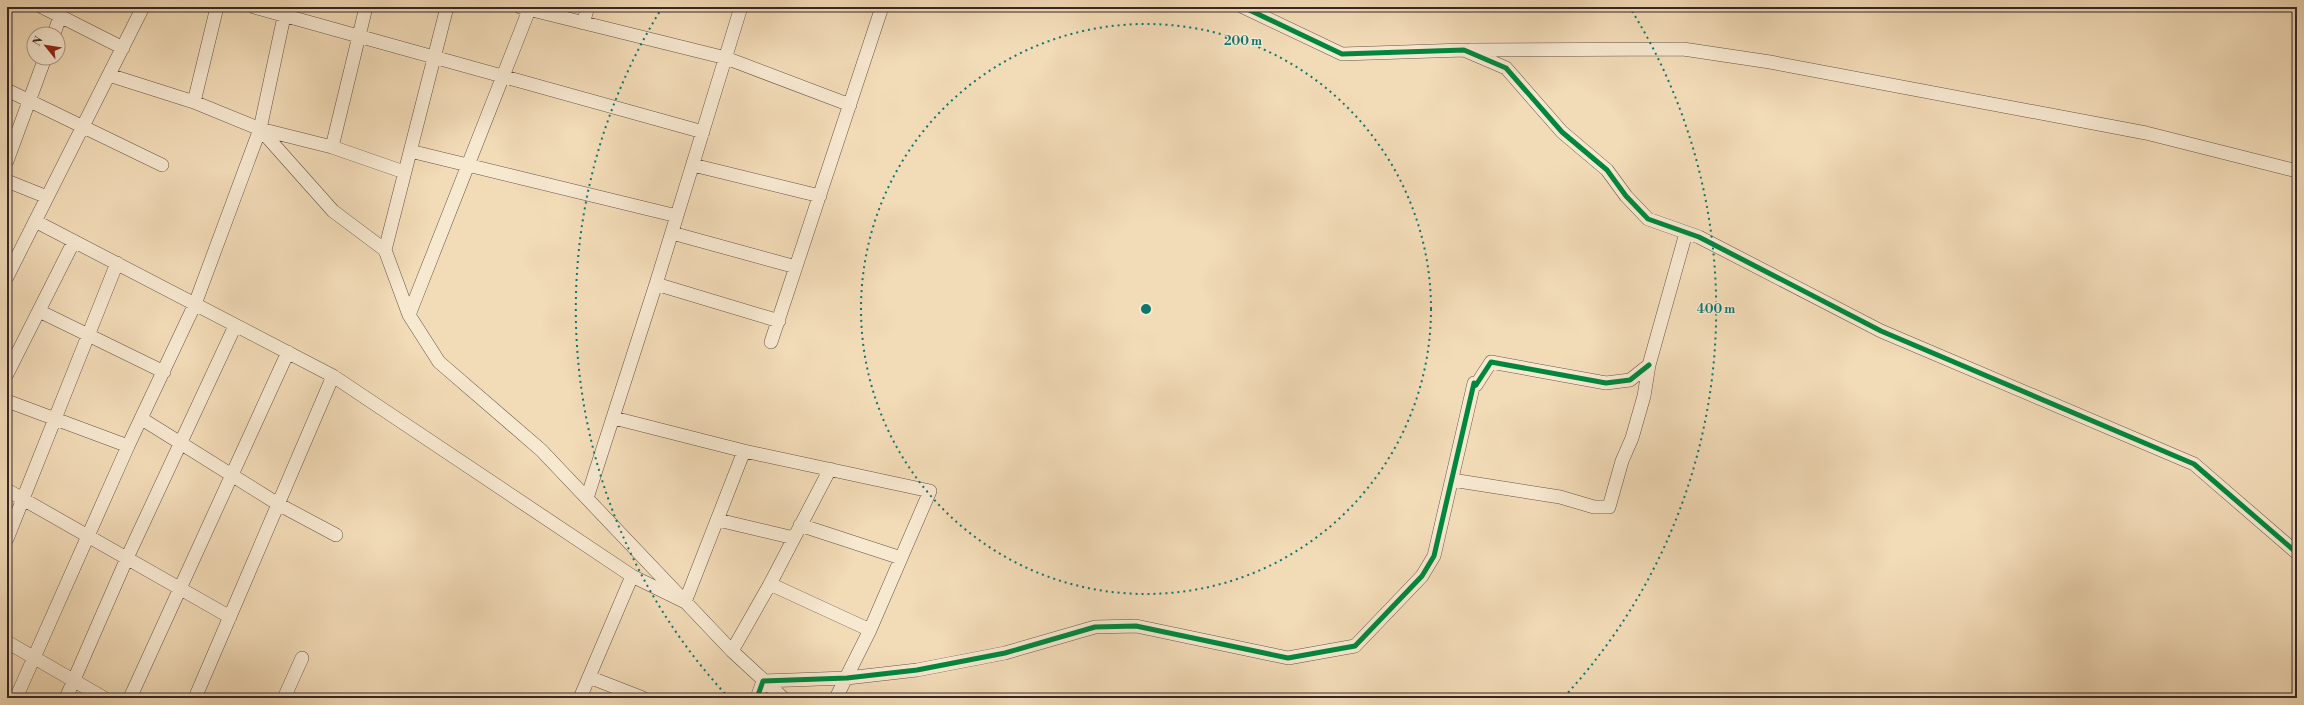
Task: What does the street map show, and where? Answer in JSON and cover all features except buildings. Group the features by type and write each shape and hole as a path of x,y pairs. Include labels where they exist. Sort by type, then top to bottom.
{"street":[{"path":"42,7 123,48"},
{"path":"7,278 143,7"},
{"path":"194,102 217,7"},
{"path":"254,7 285,11 434,57 703,132"},
{"path":"332,147 366,7"},
{"path":"385,250 447,7"},
{"path":"583,23 588,7"},
{"path":"587,498 678,216 742,7"},
{"path":"771,342 882,7"},
{"path":"1243,7 1342,54 1464,50 1683,49 1770,62 2146,133 2297,171"},
{"path":"409,315 503,76 525,9 726,58 850,105"},
{"path":"16,698 128,446 195,304 260,129 285,11"},
{"path":"57,26 60,16"},
{"path":"1464,50 1506,68 1562,132 1607,170 1626,196 1648,220 1699,237 1881,331 2194,464 2297,553"},
{"path":"7,161 42,66"},
{"path":"109,75 194,102 260,129 332,147 404,172"},
{"path":"7,90 162,165"},
{"path":"260,129 333,211 385,250 409,315 439,362 541,450 732,651 783,698"},
{"path":"410,151 678,216"},
{"path":"693,166 820,196"},
{"path":"7,181 47,197"},
{"path":"35,221 334,376 632,576 686,602"},
{"path":"672,233 796,267"},
{"path":"1452,480 1560,497 1594,507 1609,507 1644,396 1649,365 1686,233"},
{"path":"7,374 74,241"},
{"path":"7,539 24,499 87,335 117,263"},
{"path":"656,284 779,321"},
{"path":"39,311 164,372"},
{"path":"66,698 127,558 235,326"},
{"path":"130,698 288,352"},
{"path":"763,681 847,678 917,670 1005,653 1095,627 1136,626 1288,658 1355,646 1422,576 1434,556 1474,383 1476,385 1491,362 1606,383 1630,380 1649,365"},
{"path":"195,698 334,376"},
{"path":"7,401 128,446"},
{"path":"614,418 744,451 930,491 870,630 836,698"},
{"path":"142,419 278,504 336,535"},
{"path":"686,602 744,451"},
{"path":"732,651 770,584 830,470"},
{"path":"7,490 230,617"},
{"path":"718,520 794,538"},
{"path":"800,525 901,558"},
{"path":"580,698 632,576"},
{"path":"770,584 870,630"},
{"path":"7,642 104,698"},
{"path":"284,698 302,658"},
{"path":"589,677 643,698"},
{"path":"757,698 763,681"}],"cycle path":[{"path":"1243,7 1342,54 1464,50 1506,68 1562,132 1607,170 1626,196 1648,219 1699,237 1881,331 2194,464 2297,553"},
{"path":"757,698 763,681 847,678 917,670 1005,653 1095,627 1136,626 1288,658 1355,646 1422,576 1434,556 1474,383 1476,385 1491,362 1606,383 1630,380 1649,365"}]}
